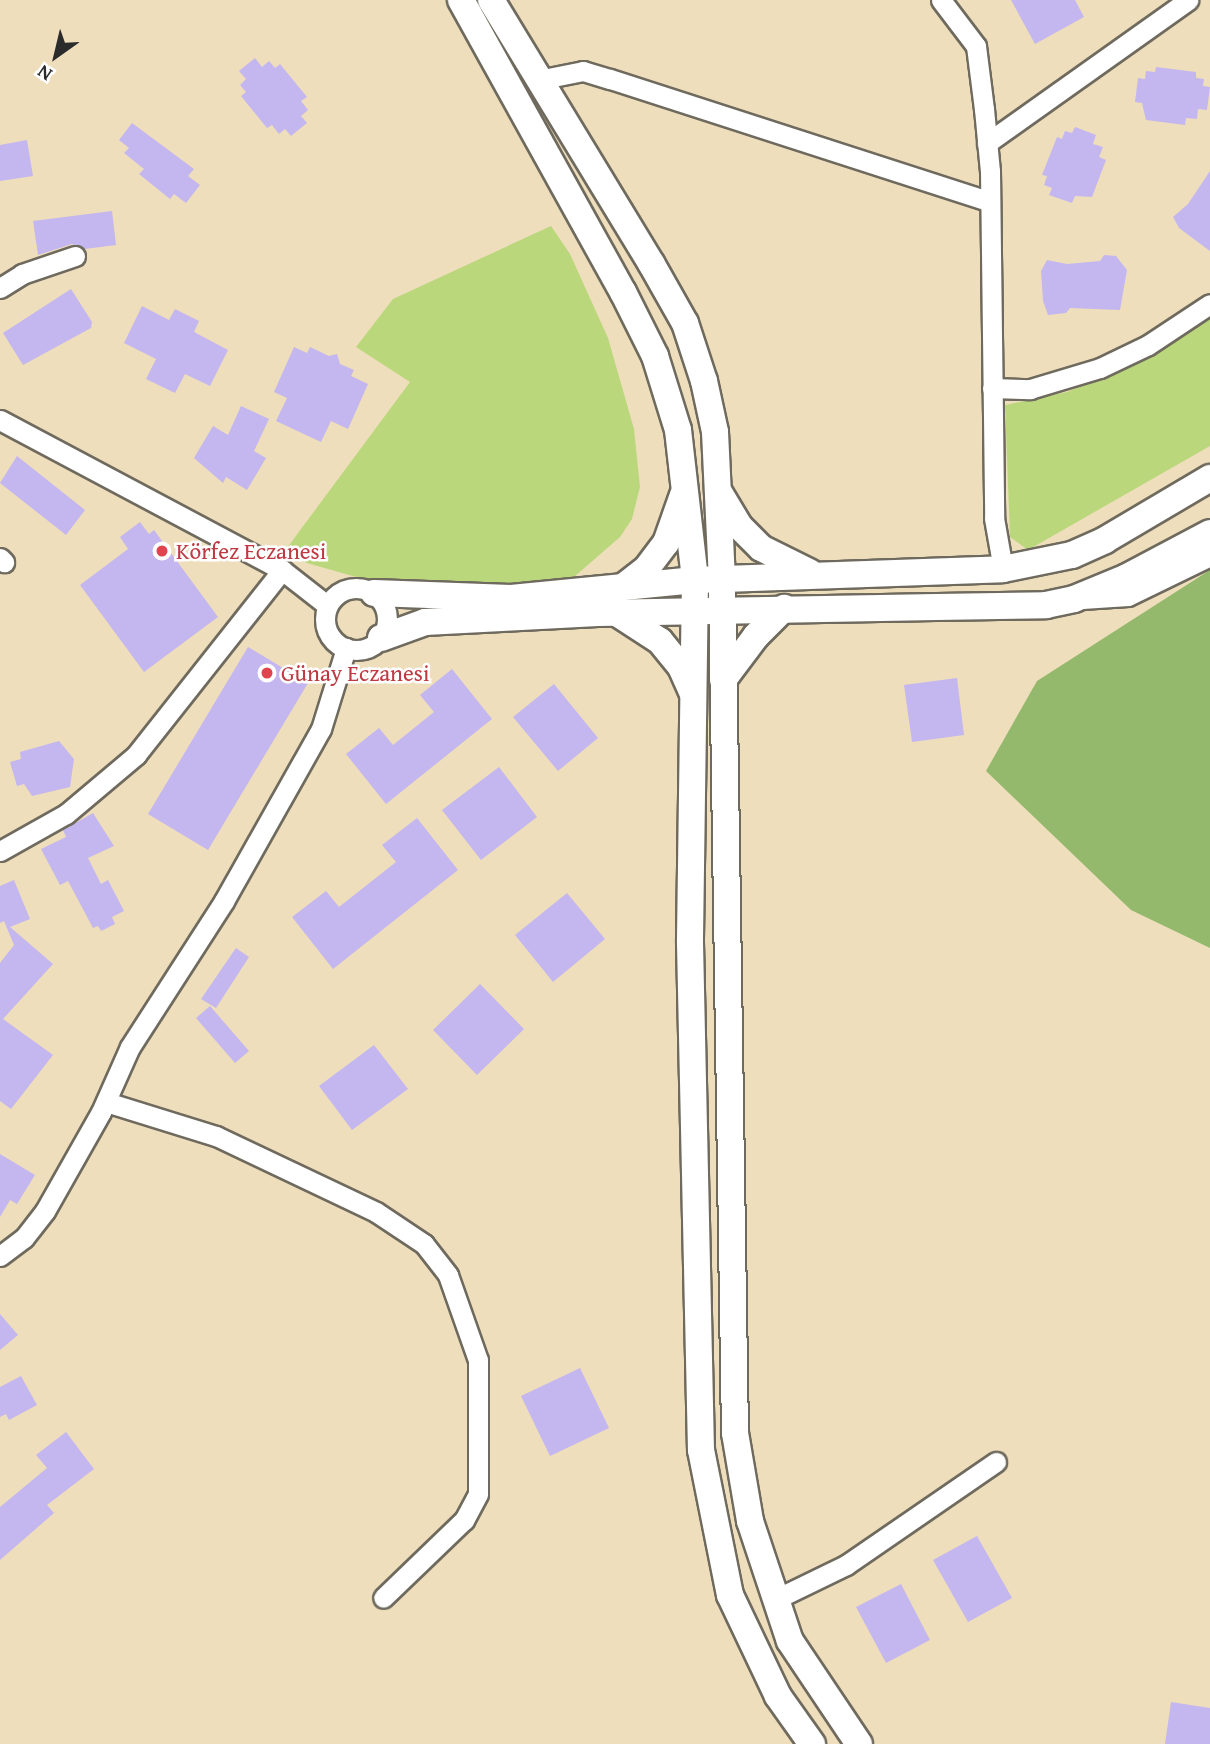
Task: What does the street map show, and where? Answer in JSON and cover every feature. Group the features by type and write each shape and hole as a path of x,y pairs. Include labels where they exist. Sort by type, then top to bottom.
{"street":[{"path":"461,0 654,356 678,430 695,580 690,943 701,1450 730,1595 778,1696 812,1744"},
{"path":"491,0 543,79 685,323 704,381 715,432 723,609 735,1433 750,1521 774,1600 790,1641 859,1744"},
{"path":"942,0 976,46 987,143 994,518 1003,569"},
{"path":"987,143 1188,0"},
{"path":"543,79 583,71 990,202"},
{"path":"0,288 22,274 75,256"},
{"path":"992,388 1030,389 1100,368 1148,345 1210,304"},
{"path":"0,420 282,570 328,606"},
{"path":"623,587 647,568 666,543 682,502 684,472"},
{"path":"1210,478 1105,540 1072,555 1003,569 695,580 510,598 374,593 353,588 334,597 328,606 326,627 346,648 365,649 381,638 425,622 723,609 1018,608 1074,599 1128,596 1210,556"},
{"path":"717,484 739,526 761,548 787,564 832,576"},
{"path":"1074,599 1210,533"},
{"path":"0,851 66,814 136,755 282,570"},
{"path":"374,593 386,610 381,638"},
{"path":"723,680 755,636 785,608"},
{"path":"615,612 660,641 681,667 694,698"},
{"path":"0,1256 39,1220 106,1102 130,1047 224,901 321,729 346,648"},
{"path":"106,1102 215,1136 376,1212 424,1244 448,1275 478,1360 478,1494 464,1520 383,1598"},
{"path":"774,1600 846,1565 996,1462"}],"green space":[{"path":"551,226 570,254 608,338 634,429 640,487 632,519 620,537 567,583 384,585 307,563 284,552 410,382 356,347 393,299"},
{"path":"1210,318 1210,446 1028,550 1010,537 1005,405 1067,392 1123,369"},
{"path":"1210,570 1210,948 1131,910 986,771 1037,681"}],"building":[{"path":"1011,0 1075,0 1084,17 1035,44"},
{"path":"255,58 262,67 269,61 275,68 280,64 307,97 301,101 308,110 301,116 307,123 291,136 285,129 279,134 272,125 267,128 241,96 246,92 240,85 246,79 239,71"},
{"path":"1156,67 1196,72 1196,78 1204,79 1203,86 1210,87 1207,110 1198,109 1197,119 1186,118 1185,125 1146,120 1142,103 1135,102 1138,78 1145,79 1146,71 1155,72"},
{"path":"132,123 194,169 188,176 200,185 186,203 174,194 170,199 139,174 144,169 124,153 129,148 119,140"},
{"path":"1075,127 1096,135 1093,144 1103,147 1099,157 1106,160 1092,197 1075,196 1072,203 1049,195 1052,188 1044,185 1047,176 1042,175 1057,137 1062,139 1065,131 1072,133"},
{"path":"27,140 33,176 0,181 0,145"},
{"path":"1210,171 1210,251 1179,228 1173,217 1188,204"},
{"path":"112,211 116,245 85,249 72,244 38,255 33,221"},
{"path":"1104,255 1116,256 1127,270 1120,310 1070,308 1066,313 1048,315 1043,301 1041,271 1047,260 1067,264 1100,261"},
{"path":"71,289 92,322 91,328 23,365 3,333"},
{"path":"142,306 169,320 175,309 199,321 194,332 228,350 210,386 185,374 175,393 146,379 156,359 124,343"},
{"path":"294,347 307,353 310,347 329,356 337,354 340,364 354,370 351,376 368,384 348,429 331,421 321,442 276,421 287,398 274,392"},
{"path":"241,406 269,419 254,451 266,458 247,490 226,477 223,483 194,458 213,426 228,435"},
{"path":"17,456 85,510 66,535 0,483"},
{"path":"140,522 149,534 154,530 218,617 144,672 80,585 128,549 120,537"},
{"path":"248,647 308,683 208,850 148,814"},
{"path":"452,669 492,719 386,804 346,754 379,728 393,745 434,712 420,695"},
{"path":"957,678 964,735 912,742 904,685"},
{"path":"554,684 598,738 558,771 513,717"},
{"path":"59,741 74,759 70,787 32,796 24,784 17,786 10,762 21,759 20,752"},
{"path":"499,767 537,817 481,860 442,810"},
{"path":"93,813 114,846 88,858 101,884 108,880 124,911 112,917 115,924 101,931 98,926 93,928 68,881 60,885 41,849 66,837 63,830"},
{"path":"417,818 458,870 333,969 292,917 326,891 339,907 396,862 382,845"},
{"path":"14,880 30,919 10,927 53,964 3,1019 53,1055 11,1109 0,1101 0,963 14,945 4,921 0,923 0,886"},
{"path":"567,893 605,939 553,982 515,935"},
{"path":"236,948 249,957 216,1008 201,999"},
{"path":"480,984 524,1029 477,1075 433,1030"},
{"path":"210,1006 249,1051 235,1063 196,1018"},
{"path":"374,1045 408,1089 352,1130 319,1086"},
{"path":"0,1154 35,1175 17,1204 10,1200 0,1217"},
{"path":"0,1314 18,1335 0,1350"},
{"path":"580,1368 609,1428 550,1456 521,1396"},
{"path":"21,1376 37,1405 9,1420 6,1414 0,1417 0,1387"},
{"path":"66,1432 94,1469 47,1505 54,1513 0,1560 0,1507 47,1468 36,1455"},
{"path":"977,1536 1012,1598 968,1622 933,1560"},
{"path":"901,1584 930,1640 886,1663 856,1607"},
{"path":"1171,1702 1210,1708 1210,1744 1165,1744"}],"place":[{"name":"Körfez Eczanesi","path":"162,551"},
{"name":"Günay Eczanesi","path":"267,673"}]}
